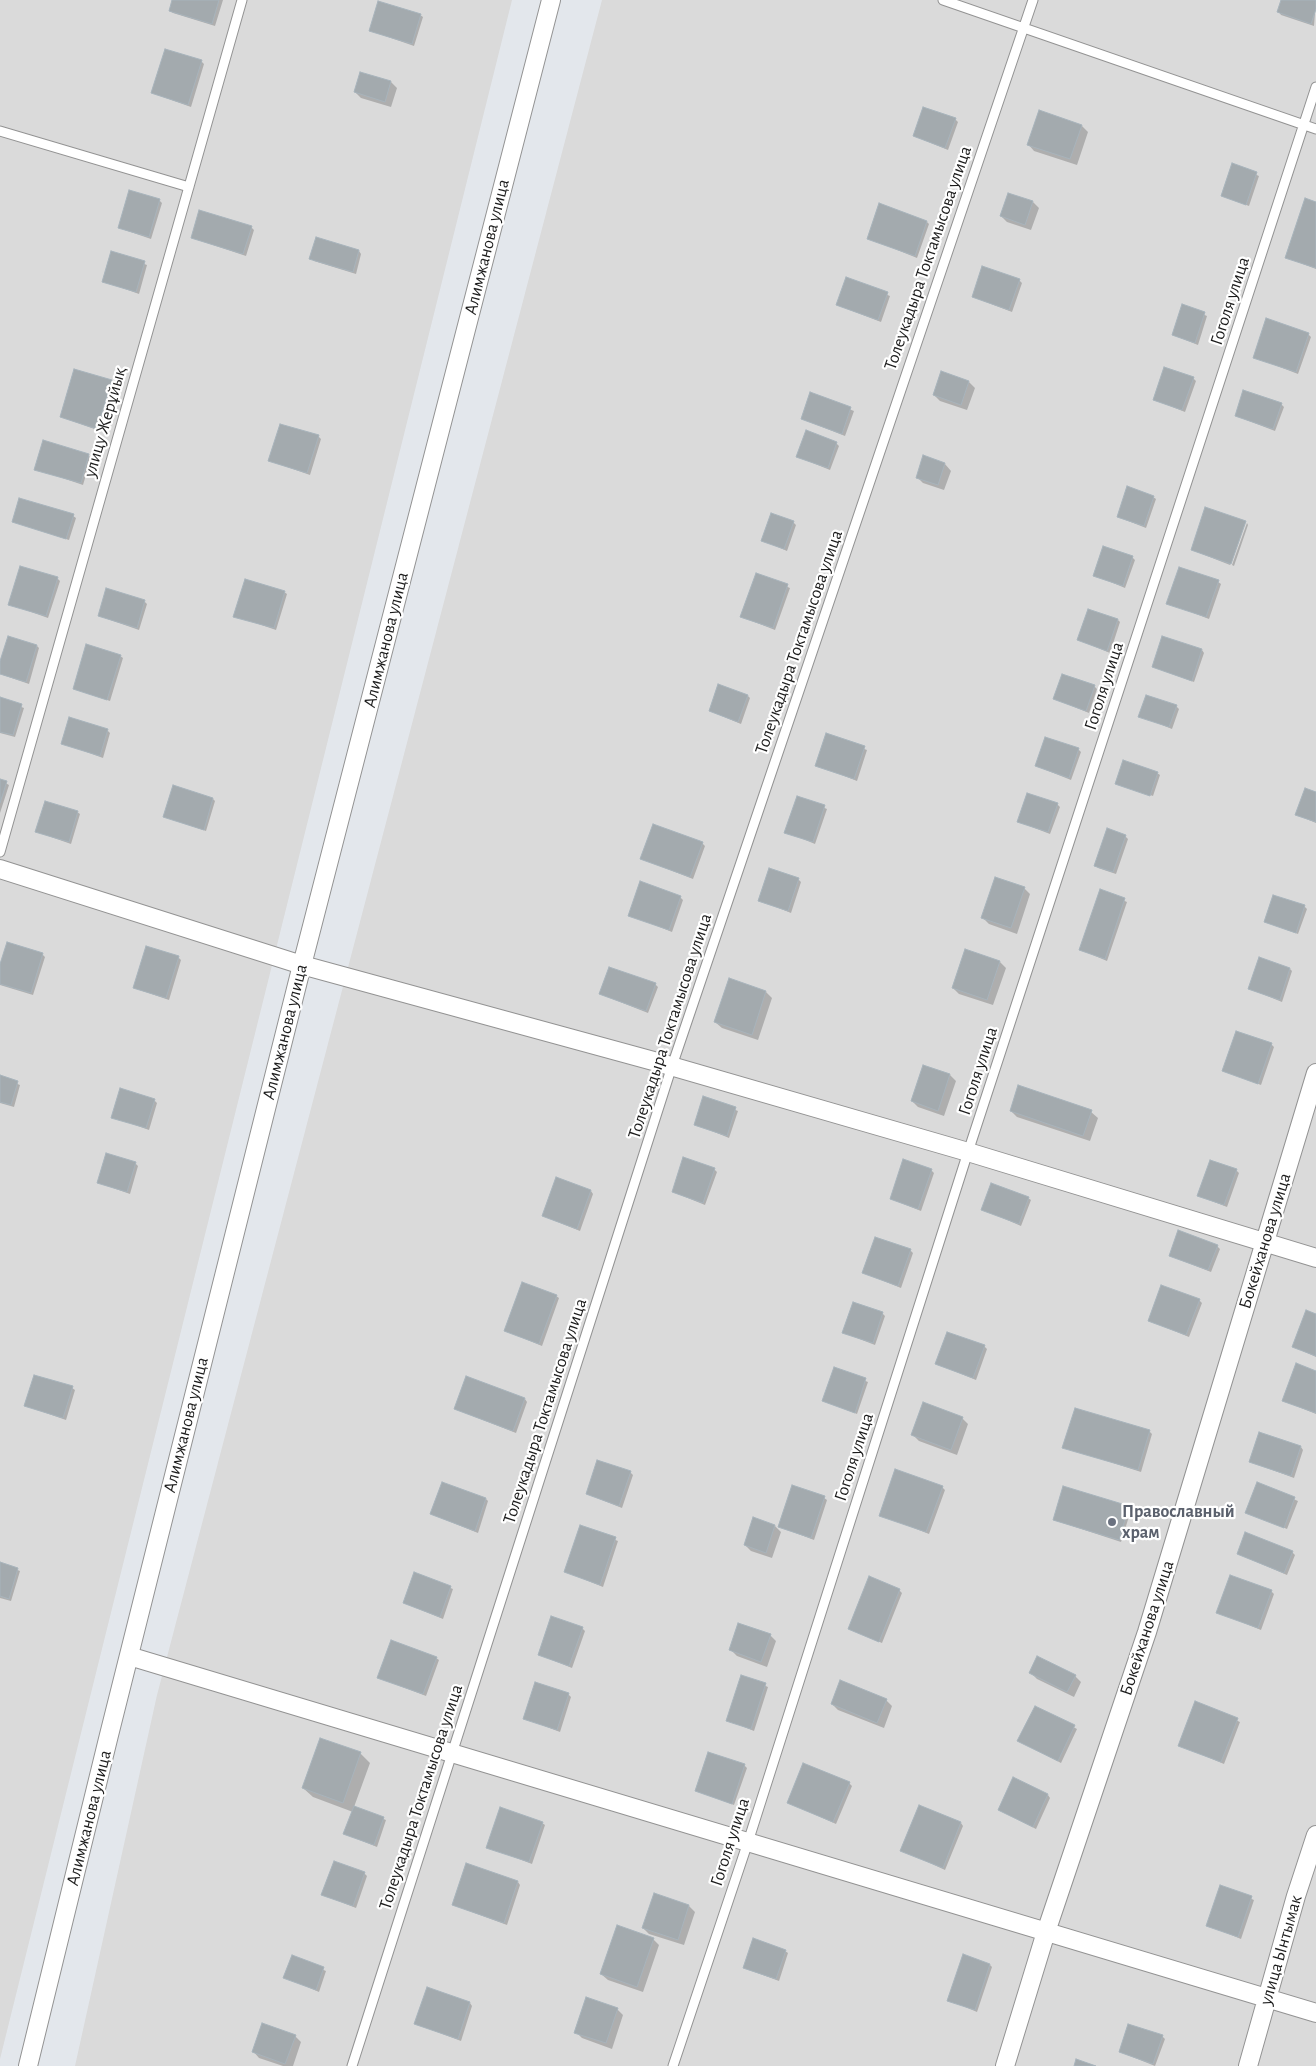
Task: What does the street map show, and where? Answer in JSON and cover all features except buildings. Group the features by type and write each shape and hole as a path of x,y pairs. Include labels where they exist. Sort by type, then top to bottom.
{"street":[{"name":"Алимжанова улица","path":"28,2066 302,965 551,0"},
{"path":"0,869 302,965 672,1066 968,1152 1316,1258"},
{"name":"Бокейханова улица","path":"1005,2066 1046,1932 1147,1632 1316,1073"},
{"path":"129,1656 1316,2013"},
{"name":"улица Ынтымак","path":"1248,2066 1296,1896 1316,1835"}],"lane":[{"name":"улицу Жерұйық","path":"0,852 242,0"},
{"path":"942,0 1316,129"},
{"name":"Толеукадыра Токтамысова улица","path":"352,2066 672,1066 1033,0"},
{"name":"Гоголя улица","path":"673,2066 748,1842 968,1152 1316,87"},
{"path":"0,131 189,186"}],"shaded area":[{"path":"0,0 512,0 0,2059"},
{"path":"602,0 1316,0 1316,2066 75,2066 157,1695"}],"place":[{"name":"Православный храм","path":"1112,1522"}]}
